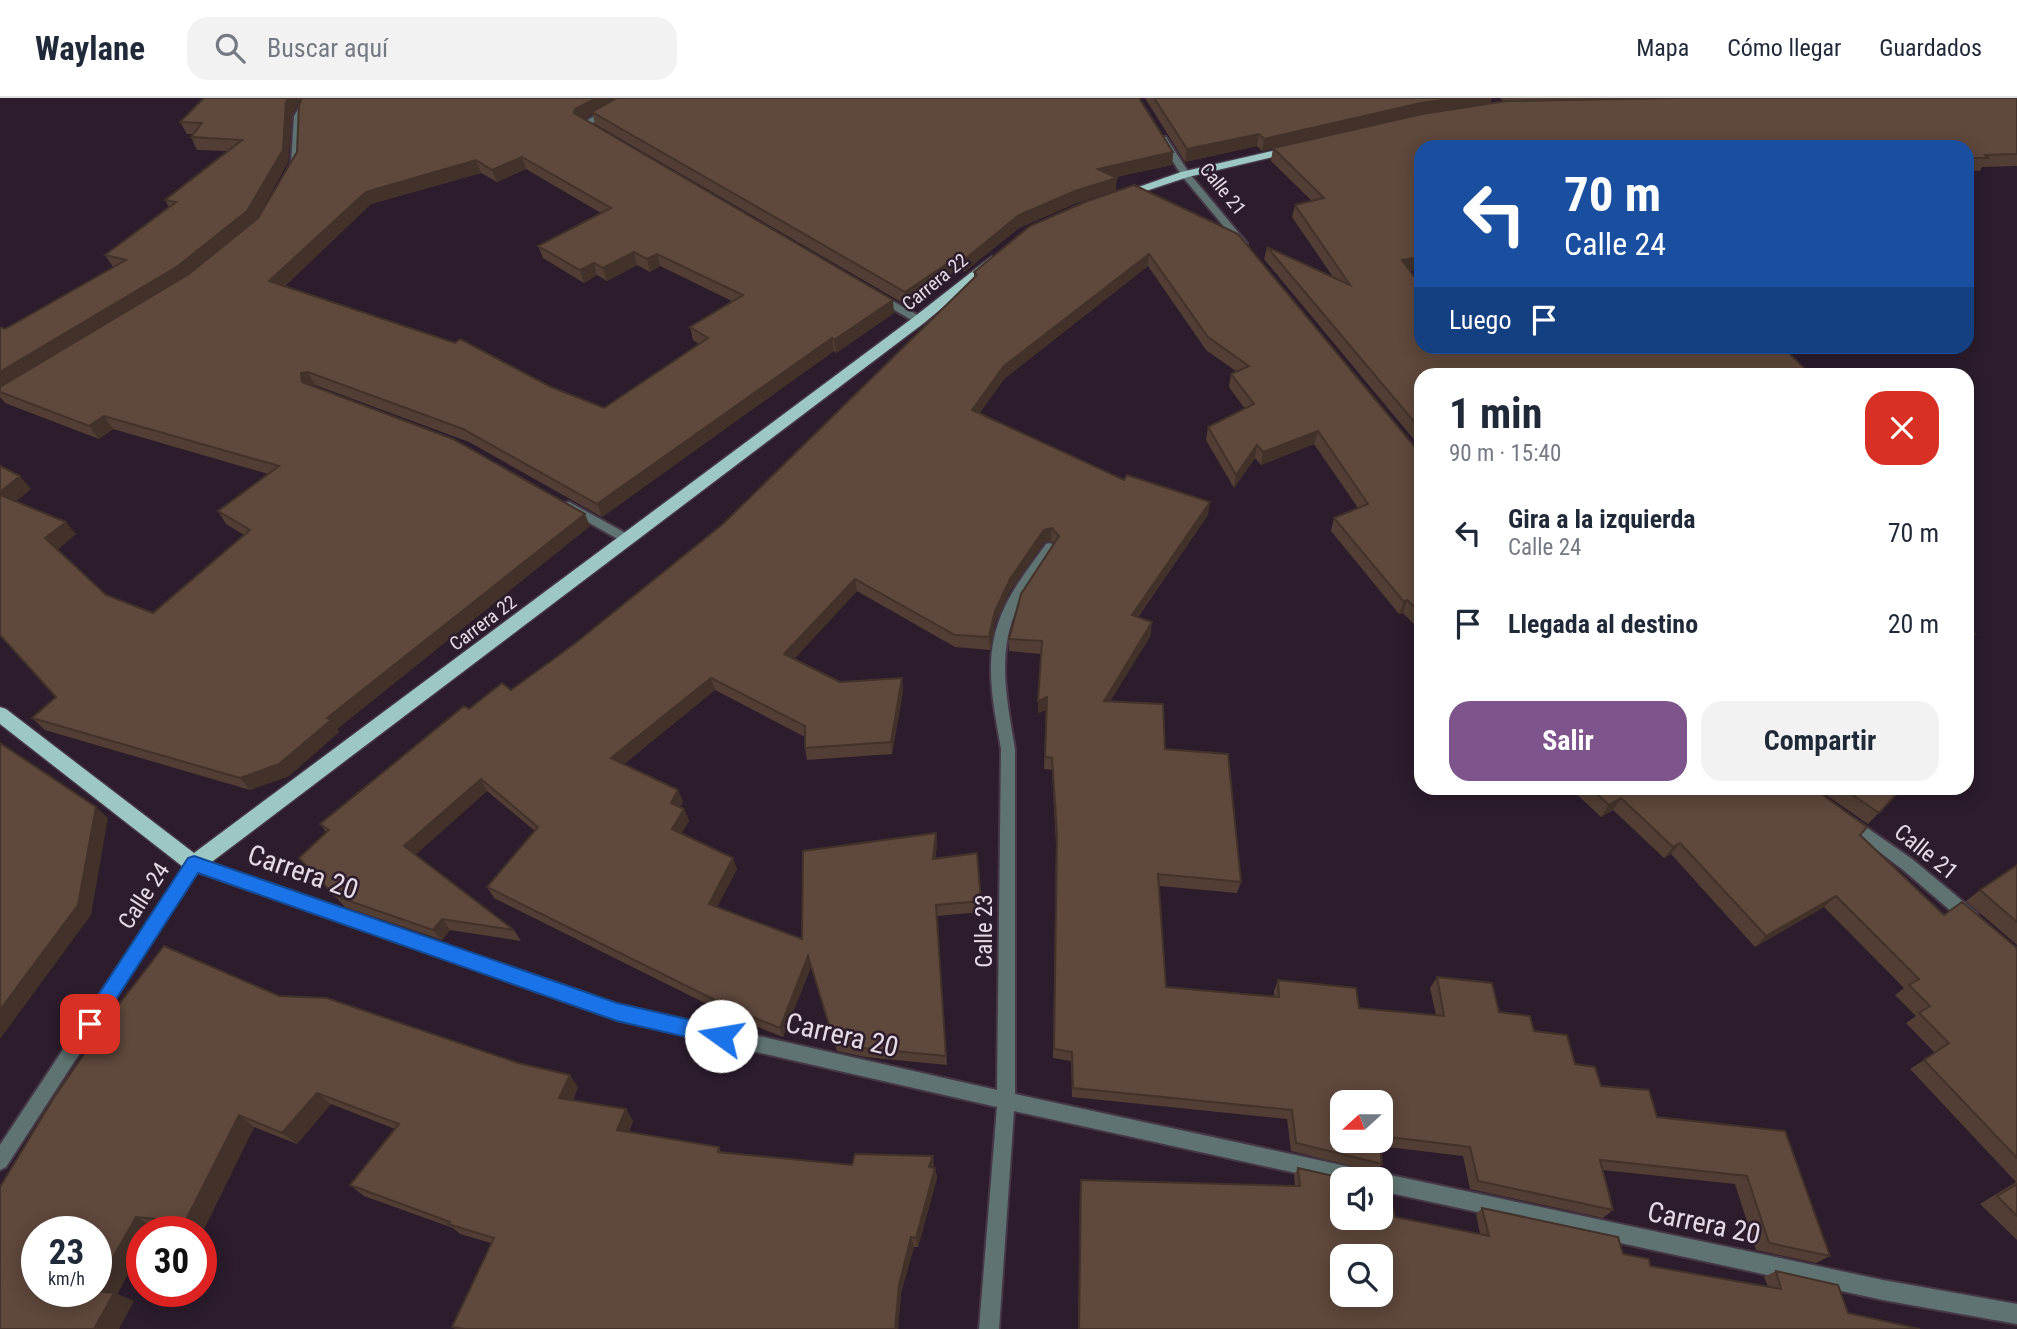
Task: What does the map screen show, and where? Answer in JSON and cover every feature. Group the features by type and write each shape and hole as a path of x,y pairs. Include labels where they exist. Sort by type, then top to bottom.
{"main road":[{"path":"1102,202 1185,174 1301,147"},
{"name":"Carrera 22","path":"194,864 919,320 1003,251"},
{"name":"Calle 24","path":"0,714 194,864"}],"street":[{"path":"284,185 296,163 298,116 309,98"},
{"path":"596,131 584,124 635,98"},
{"name":"Calle 21","path":"1158,131 1185,174 1255,258"},
{"path":"871,292 919,320"},
{"path":"557,499 627,539"},
{"name":"Calle 23","path":"989,1329 1006,1101 1009,749 999,693 999,661 1002,633 1010,607 1050,547"},
{"name":"Calle 21","path":"1834,810 1907,864 1987,932"},
{"name":"Carrera 20","path":"194,864 617,1012 1330,1172"},
{"name":"Calle 24","path":"0,1161 194,864"},
{"name":"Carrera 20","path":"1393,1185 1883,1290 2017,1314"}],"building":[{"path":"204,98 289,98 286,102 283,150 247,211 178,266 0,372 0,327 5,329 126,260 105,255 176,202 165,200 242,140 191,137 202,123 180,122"},
{"path":"302,98 597,98 575,109 574,113 893,300 834,340 832,338 597,504 463,429 308,372 301,373 302,382 453,439 585,514 327,718 331,720 279,764 240,778 32,718 56,697 0,635 0,495 66,522 45,538 106,595 153,613 250,530 218,511 279,466 104,416 89,426 0,392 0,387 189,274 258,218 297,152 299,105","holes":["522,157 611,208 538,246 580,270 594,263 603,268 634,252 647,259 657,254 743,295 690,327 708,338 604,408 551,387 460,339 455,343 269,281 366,192 476,160 492,170"]},
{"path":"617,98 1139,98 1173,152 1098,169 1117,178 1075,191 1019,215 964,260 960,255 905,292 592,112"},
{"path":"1154,98 1455,98 1421,103 1264,139 1259,134 1187,149"},
{"path":"2017,98 2017,154 1974,158 1974,140 1414,140 1414,258 1402,260 1414,276 1414,354 1790,354 1804,368 1414,368 1414,422 1267,247 1350,285 1295,205 1324,198 1273,148 1422,114 1506,101"},
{"path":"1134,185 1238,234 1414,446 1414,606 1407,600 1404,602 1334,518 1368,504 1318,431 1263,452 1257,445 1236,475 1208,427 1254,404 1231,374 1249,366 1208,337 1149,254 1004,366 972,410 1124,480 1127,475 1210,502 1132,615 1152,622 1104,701 1163,704 1165,749 1228,754 1241,882 1158,874 1166,987 1279,997 1278,980 1356,988 1359,1008 1444,1016 1437,977 1492,983 1499,1012 1530,1016 1534,1031 1567,1035 1575,1064 1595,1067 1601,1086 1649,1090 1657,1117 1785,1131 1830,1256 1769,1243 1747,1176 1600,1160 1613,1210 1478,1181 1470,1147 1393,1137 1393,1090 1330,1090 1330,1151 1296,1143 1292,1110 1073,1088 1072,1052 1054,1049 1057,834 1052,758 1045,757 1047,697 1038,701 1042,641 1009,639 1021,594 1059,536 1052,528 1044,530 1010,579 995,611 989,637 955,635 855,579 784,654 840,682 902,678 891,742 805,748 805,726 711,678 611,758 678,790 671,803 684,809 672,829 733,858 709,904 802,939 803,851 936,833 933,859 977,853 981,901 936,905 946,1056 862,1048 834,1041 808,956 780,1028 733,1009 487,887 538,827 481,779 404,846 514,930 442,919 433,930 335,896 299,858 329,830 320,824 464,706 469,709 502,683 511,690 573,645 723,524 977,275 974,272 1030,226 1085,202"},
{"path":"0,466 20,476 0,492"},
{"path":"0,743 96,807 78,905 0,1010"},
{"path":"1598,795 1823,795 1867,827 1860,835 1944,915 1962,902 2017,948 2017,1158 1924,1060 1949,1043 1919,1013 1930,1006 1909,985 1919,979 1836,896 1766,936 1680,843 1673,847 1621,798 1609,805"},
{"path":"1853,795 1896,795 1879,813"},
{"path":"2017,865 2017,922 1980,890"},
{"path":"164,946 279,996 327,998 518,1063 570,1075 559,1098 626,1109 617,1130 719,1147 718,1152 852,1165 855,1154 933,1156 929,1167 935,1168 916,1238 911,1237 899,1285 895,1329 452,1327 494,1238 448,1224 450,1222 350,1185 399,1124 317,1093 282,1133 239,1115 188,1216 126,1216 126,1234 112,1259 112,1216 21,1216 21,1307 106,1307 94,1329 0,1329 0,1187 53,1099 110,1016"},
{"path":"1337,1153 1381,1153 1382,1164"},
{"path":"1298,1168 1330,1175 1330,1230 1393,1230 1393,1208 1395,1217 1489,1236 1482,1208 1618,1237 1623,1254 1649,1259 1650,1266 1781,1289 1776,1271 1838,1285 1848,1313 1920,1329 1079,1329 1081,1180 1300,1186"},
{"path":"2017,1184 2017,1216 1997,1196"}],"route":[{"path":"90,1024 194,864 617,1012 721,1036"}]}
